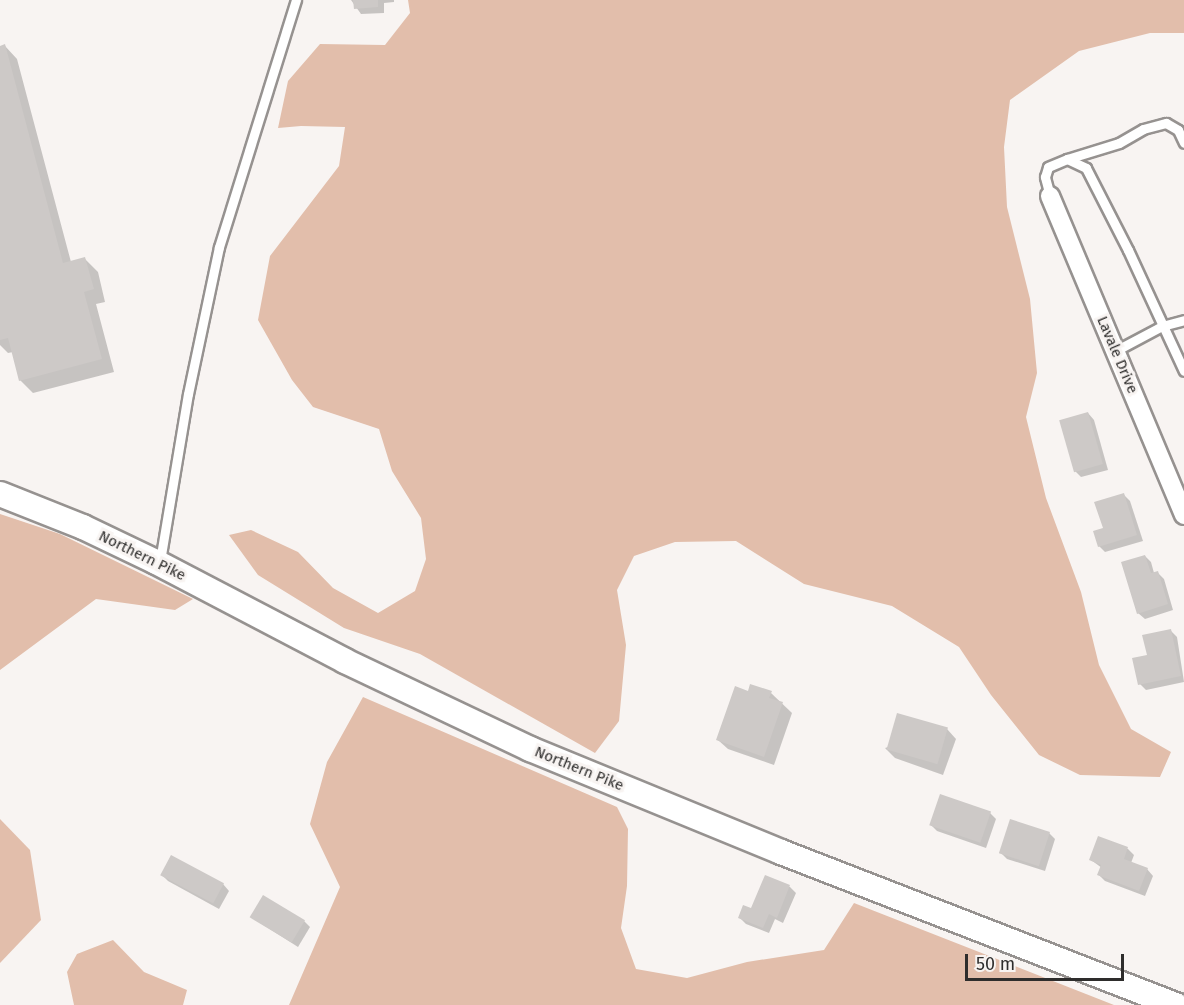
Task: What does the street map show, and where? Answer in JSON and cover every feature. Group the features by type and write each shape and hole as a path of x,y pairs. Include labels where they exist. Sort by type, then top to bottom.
{"main road":[{"name":"Northern Pike","path":"0,494 83,527 160,564 345,661 530,749 792,856 1176,1005"}],"street":[{"name":"Lavale Drive","path":"1050,196 1184,515"}],"lane":[{"path":"160,564 188,394 219,247 296,0"},
{"path":"1050,196 1045,177 1048,167 1067,159 1119,142 1143,129 1166,123 1178,130 1184,143"},
{"path":"1067,159 1086,168 1128,250 1184,370"},
{"path":"1115,351 1162,326 1184,320"}],"shaded area":[{"path":"408,0 1184,0 1184,33 1150,33 1079,51 1010,100 1004,147 1007,207 1030,299 1037,373 1026,417 1046,498 1081,592 1099,665 1131,729 1171,752 1160,777 1080,775 1039,755 991,695 959,647 892,606 804,584 736,541 675,542 634,556 617,590 626,645 619,721 595,753 420,654 344,628 258,575 229,535 251,530 298,552 333,588 378,613 415,591 426,559 421,518 392,471 379,429 313,407 292,380 258,320 270,256 339,166 345,127 278,128 288,81 320,44 385,45 410,13"},
{"path":"0,514 60,534 193,599 175,610 96,599 0,670"},
{"path":"363,697 617,807 628,829 627,886 621,928 636,969 687,978 747,962 824,950 854,903 1114,1005 289,1005 340,887 310,824 327,762"},
{"path":"0,819 30,850 41,920 0,963"},
{"path":"113,940 144,972 187,990 183,1005 74,1005 67,972 77,954"}],"building":[{"path":"353,0 378,0 378,7 354,9"},
{"path":"5,44 63,263 85,257 94,289 84,292 102,359 19,381 8,338 0,340 0,46"},
{"path":"1088,412 1103,464 1074,472 1059,420"},
{"path":"1124,493 1137,535 1098,547 1093,531 1103,528 1094,502"},
{"path":"1145,555 1151,573 1158,571 1168,604 1137,614 1121,562"},
{"path":"1171,629 1181,676 1138,685 1132,658 1147,655 1142,635"},
{"path":"750,684 772,691 769,698 783,702 764,757 716,740 735,686 748,691"},
{"path":"897,713 948,728 937,764 887,750"},
{"path":"940,794 991,812 980,843 929,825"},
{"path":"1010,819 1050,832 1039,866 999,853"},
{"path":"1098,836 1128,847 1124,859 1148,868 1139,891 1097,875 1101,865 1089,860"},
{"path":"171,855 224,883 213,903 160,875"},
{"path":"765,875 790,885 777,918 769,914 763,928 738,918 743,905 751,908"},
{"path":"263,895 305,920 292,943 250,917"}]}
